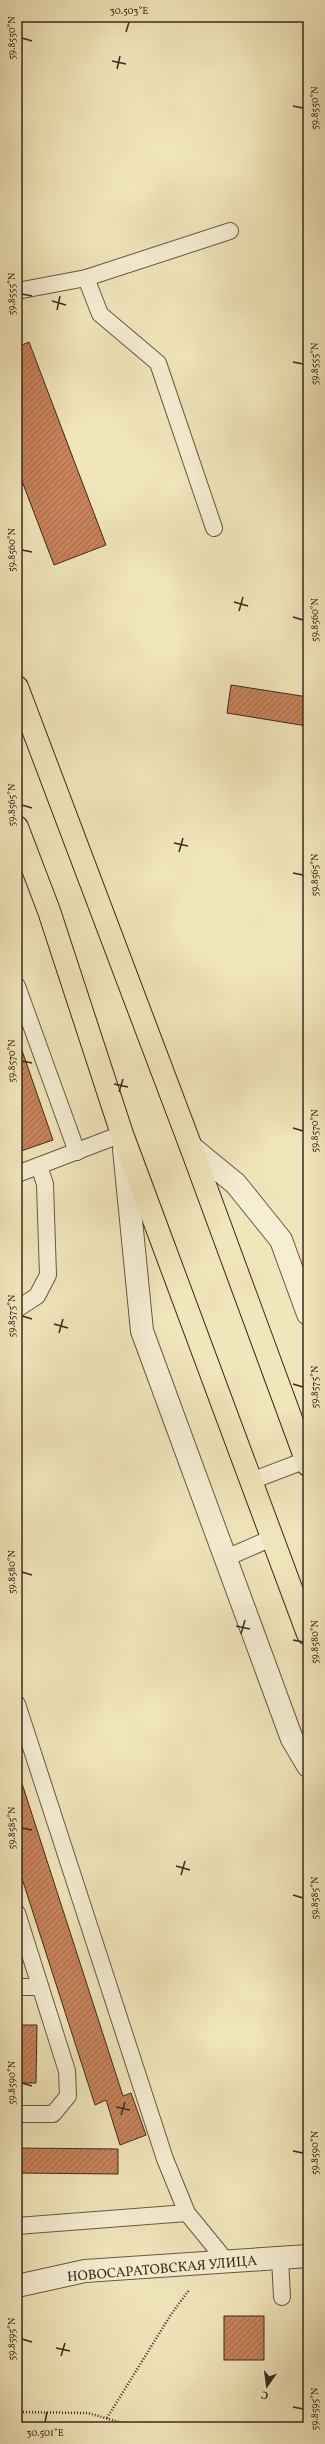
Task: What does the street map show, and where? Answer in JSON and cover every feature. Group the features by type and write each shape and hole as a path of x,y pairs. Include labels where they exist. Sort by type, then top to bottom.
{"main road":[{"path":"17,687 191,1147 307,1462"},
{"path":"17,827 49,911 122,1134 308,1634"}],"street":[{"path":"122,1134 142,1331 292,1739 308,1766"},
{"path":"191,1147 236,1184 281,1240 308,1314"},
{"name":"НОВОСАРАТОВСКАЯ УЛИЦА","path":"17,2286 85,2271 308,2256"}],"lane":[{"path":"17,291 86,278 230,231"},
{"path":"86,278 100,314 158,364 214,528"},
{"path":"17,986 77,1152"},
{"path":"17,1174 122,1134"},
{"path":"17,1309 37,1296 48,1275 45,1184 39,1166"},
{"path":"251,1482 307,1462"},
{"path":"226,1558 272,1538"},
{"path":"17,1704 165,2159 187,2213 227,2262"},
{"path":"17,1913 67,2071 68,2096 53,2114 17,2114"},
{"path":"17,1987 40,1987"},
{"path":"17,2226 187,2213"},
{"path":"280,2258 282,2297"}],"path":[{"path":"107,2418 170,2316 191,2288"},
{"path":"17,2412 88,2413 128,2426 136,2427"}],"building":[{"path":"29,342 106,545 54,565 17,468 17,347"},
{"path":"231,685 308,697 307,726 227,713"},
{"path":"17,1036 53,1140 18,1152 17,1150"},
{"path":"17,1768 123,2096 131,2093 146,2135 120,2145 106,2100 95,2105 17,1863"},
{"path":"17,2025 37,2025 36,2083 17,2083"},
{"path":"17,2148 118,2149 118,2174 17,2173"},
{"path":"224,2316 264,2316 264,2360 224,2360"}]}
